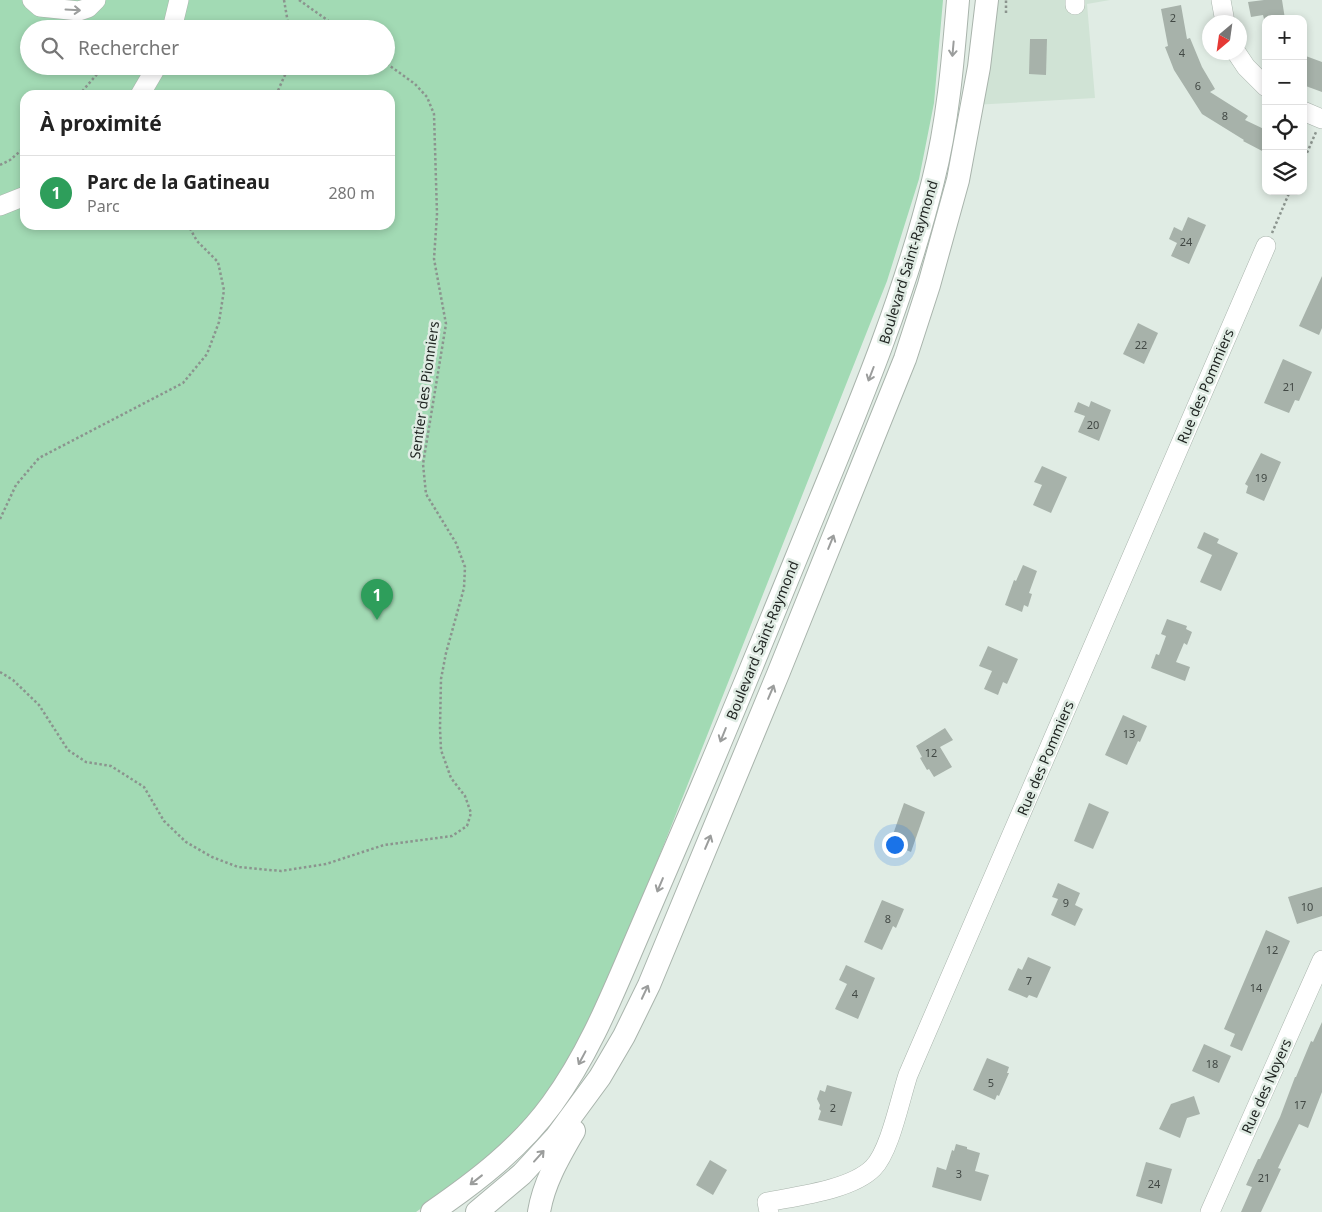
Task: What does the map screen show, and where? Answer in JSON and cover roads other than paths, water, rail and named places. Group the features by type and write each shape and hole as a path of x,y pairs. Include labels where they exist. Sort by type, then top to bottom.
{"main road":[{"name":"Boulevard Saint-Raymond","path":"440,1210 517,1145 551,1106 578,1066 604,1015 727,725 883,342 904,282 934,179 949,97 958,0"},
{"name":"Boulevard Saint-Raymond","path":"477,1212 522,1174 556,1136 600,1077 624,1036 649,985 778,674 905,358 930,285 958,180 979,67 987,0"},
{"path":"539,1212 555,1164 588,1107 624,1036"}],"street":[{"path":"32,0 40,7 79,11 88,8 96,0"},
{"path":"174,20 179,0"},
{"path":"1221,0 1224,15"},
{"path":"1241,60 1262,83"},
{"path":"143,90 152,75"},
{"path":"1307,114 1320,123"},
{"path":"0,206 20,198"},
{"name":"Rue des Pommiers","path":"768,1207 806,1194 853,1182 874,1168 881,1156 908,1075 1266,246"},
{"name":"Rue des Noyers","path":"1210,1212 1322,960"}],"place":[{"name":"Parc de la Gatineau","path":"377,620"}]}
